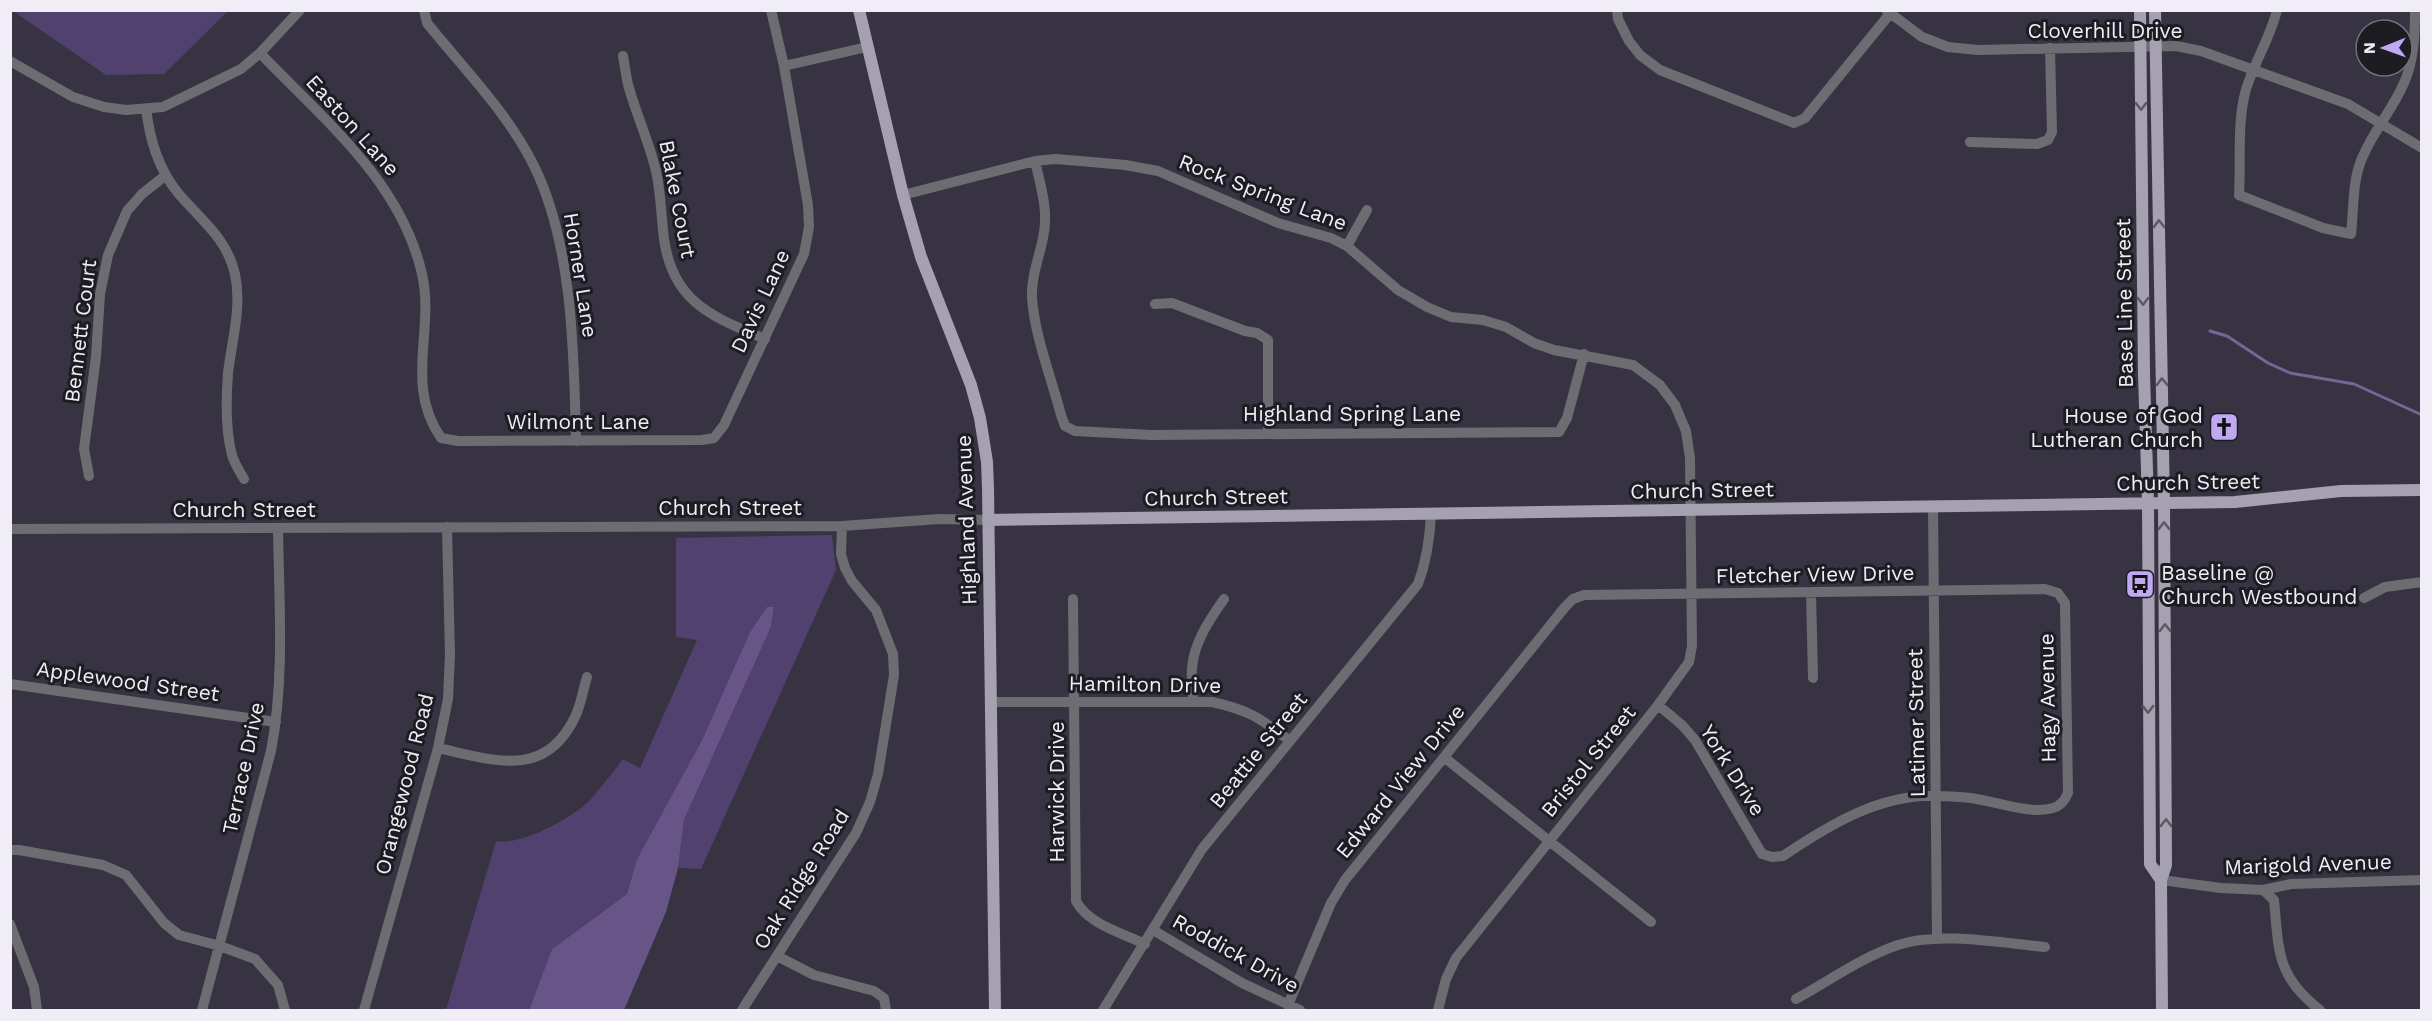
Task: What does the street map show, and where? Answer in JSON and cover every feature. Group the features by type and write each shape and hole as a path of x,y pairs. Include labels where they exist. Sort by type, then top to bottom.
{"main road":[{"name":"Highland Avenue","path":"860,10 903,195 921,257 970,385 980,418 987,462 995,1011"},
{"name":"Base Line Street","path":"2140,10 2144,374 2148,503 2150,864 2161,880"},
{"name":"Base Line Street","path":"2155,10 2164,503 2166,865 2161,880 2162,1011"},
{"name":"Church Street","path":"988,520 2256,502 2341,491 2421,490"},
{"path":"2148,629 2154,650 2157,690 2159,697 2165,700"}],"street":[{"path":"10,61 73,97 104,107 126,110 163,107 241,69 260,53 300,10"},
{"name":"Davis Lane","path":"714,438 724,425 804,254 809,228 808,205 784,66 771,10"},
{"path":"1617,10 1618,19 1629,41 1640,55 1660,70 1794,123 1805,118 1890,12"},
{"path":"2277,10 2253,68 2241,117 2239,195 2323,228 2351,234 2357,173 2362,156 2404,82 2413,47 2415,10"},
{"name":"Horner Lane","path":"424,11 427,23 510,126 534,166 549,202 560,248 569,303 574,355 576,441"},
{"name":"Cloverhill Drive","path":"1890,12 1922,37 1948,46 1978,50 2176,46 2201,51 2348,104 2421,148"},
{"path":"784,66 867,47"},
{"path":"1970,142 2037,144 2048,140 2052,132 2050,48"},
{"name":"Easton Lane","path":"260,53 355,151 384,186 408,229 422,274 426,304 421,365 422,387 429,417 441,438"},
{"name":"Blake Court","path":"623,56 628,87 643,126 656,171 664,241 673,272 685,292 704,311 765,339"},
{"path":"146,109 153,150 166,175 178,193 214,230 235,272 238,296 226,409 232,456 244,479"},
{"name":"Rock Spring Lane","path":"903,195 1035,161 1072,160 1125,165 1158,171 1278,223 1331,238 1347,246 1398,290 1451,317 1483,320 1506,327 1534,343 1554,350 1633,365 1660,385 1675,405 1686,431 1690,458 1690,510"},
{"name":"Highland Spring Lane","path":"1035,161 1046,206 1043,237 1034,267 1032,295 1034,316 1065,426 1075,431 1151,435 1559,432 1567,418 1584,354"},
{"name":"Bennett Court","path":"89,476 84,449 96,357 100,294 108,255 127,211 142,194 166,175"},
{"path":"1347,246 1367,210"},
{"path":"1155,304 1172,303 1245,331 1257,333 1268,340 1268,433"},
{"name":"Wilmont Lane","path":"441,438 458,441 702,440 714,438"},
{"name":"Latimer Street","path":"1933,507 1937,938"},
{"name":"Bristol Street","path":"1438,1011 1446,979 1456,958 1658,705 1689,662 1692,646 1690,510"},
{"name":"Beattie Street","path":"1103,1011 1202,849 1418,584 1430,539 1431,513"},
{"name":"Church Street","path":"10,529 842,526 939,519 988,520"},
{"name":"Oak Ridge Road","path":"742,1011 856,833 870,802 878,774 894,675 893,654 876,610 845,568 841,554 842,526"},
{"name":"Orangewood Road","path":"364,1011 438,748 448,699 450,656 447,527"},
{"name":"Terrace Drive","path":"201,1011 271,751 276,722 280,677 278,528"},
{"path":"2364,598 2385,587 2421,582"},
{"name":"Fletcher View Drive","path":"1573,599 1584,595 1691,596 2045,589 2058,593"},
{"path":"1810,593 1813,678"},
{"name":"Hagy Avenue","path":"1936,795 1971,798 2032,809 2052,808 2064,802 2068,793 2065,603 2058,593"},
{"name":"Harwick Drive","path":"1073,599 1076,901 1081,910 1090,918 1145,944"},
{"path":"1193,701 1191,668 1196,649 1209,621 1224,599"},
{"name":"Edward View Drive","path":"1287,1005 1331,903 1345,879 1573,599"},
{"path":"438,748 514,762 536,758 561,742 576,716 587,677"},
{"name":"Applewood Street","path":"10,684 276,722"},
{"name":"Hamilton Drive","path":"990,702 1212,702 1243,710 1258,717 1290,741"},
{"name":"York Drive","path":"1658,705 1695,740 1762,854 1772,857 1783,856 1853,813 1888,802 1936,795"},
{"path":"1445,758 1650,922"},
{"path":"10,850 103,865 126,874 164,924 179,935 220,946 255,959 278,985 285,1011"},
{"name":"Marigold Avenue","path":"2161,880 2221,888 2264,890 2291,884 2421,880"},
{"path":"2264,890 2274,900 2278,953 2288,977 2302,997 2320,1011"},
{"path":"10,924 34,987 37,1011"},
{"name":"Roddick Drive","path":"1153,930 1242,983 1300,1011"},
{"path":"1796,999 1899,944 1937,938 2045,947"},
{"path":"777,956 814,975 874,991 884,998 886,1011"}],"shaded area":[{"path":"13,11 228,11 164,74 106,75"},
{"path":"832,535 836,570 701,869 678,868 684,820 771,627 774,607 749,634 702,740 637,859 627,894 552,949 529,1010 446,1010 496,841 532,835 572,815 590,800 623,759 640,768 697,640 676,637 676,538"},
{"path":"767,607 774,607 771,627 684,820 678,868 666,912 624,1010 529,1010 552,949 627,894 637,859 702,740 749,634"}],"waterway":[{"path":"2210,331 2227,336 2268,363 2290,373 2354,384 2422,415"}],"place":[{"name":"House of God Lutheran Church","path":"2224,427"},
{"name":"Baseline @ Church Westbound","path":"2140,584"}]}
